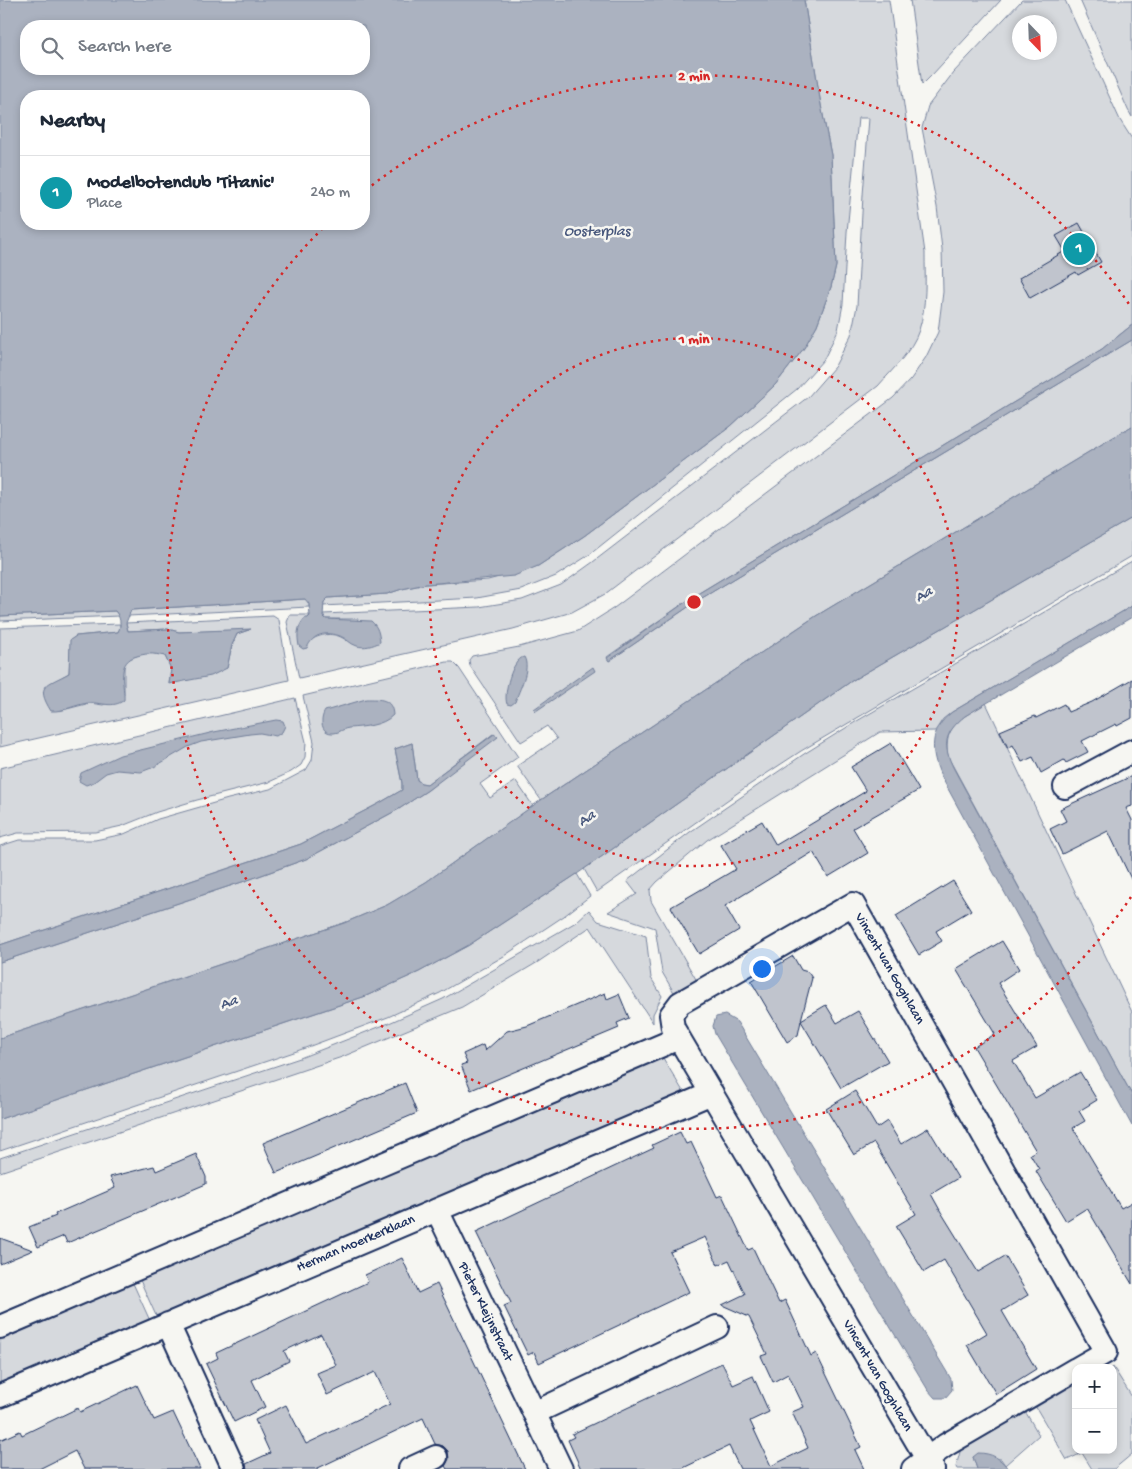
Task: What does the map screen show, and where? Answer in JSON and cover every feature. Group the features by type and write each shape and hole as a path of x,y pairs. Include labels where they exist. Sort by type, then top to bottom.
{"street":[{"path":"1065,787 1132,751"},
{"name":"Vincent van Goghlaan","path":"1072,1371 946,1445 924,1466 712,1093 673,1028 671,1015 680,1004 853,904 1106,1352 1084,1364"},
{"path":"0,1327 679,1038"},
{"name":"Herman Moerkerklaan","path":"0,1396 712,1093"},
{"name":"Pieter Kleijnstraat","path":"437,1210 560,1469"},
{"path":"168,1324 234,1469"},
{"path":"534,1413 717,1327"},
{"path":"410,1469 436,1457"}],"shaded area":[{"path":"804,0 889,0 925,253 925,292 922,321 916,338 907,352 878,386 605,594 572,612 513,629 299,678 287,622 290,615 310,615 308,618 311,640 329,634 347,641 358,619 326,619 323,614 479,607 522,600 561,585 808,397 835,366 851,335 857,306 869,118 858,118 847,232 843,304 838,330 824,359 797,389 589,555 556,576 521,590 477,598 323,606 328,598 387,594 426,584 488,580 538,566 584,536 731,426 775,385 804,348 817,325 831,287 836,266 831,155"},
{"path":"910,0 1001,0 922,85"},
{"path":"1022,0 1065,0 1120,120 1132,139 1132,325 1102,349 694,596 607,657 609,661 697,601 1132,340 1132,426 816,616 541,800 517,766 557,739 547,726 521,742 470,666 469,660 472,656 519,647 578,631 614,608 893,398 911,379 926,357 938,332 943,292 942,249 937,207 922,128 928,106 953,73"},
{"path":"1080,0 1132,0 1132,117 1128,110"},
{"path":"1132,518 1132,556 801,751 743,789 597,892 584,869 853,680"},
{"path":"1132,561 1132,606 952,712 943,719 935,731 880,732 707,840 657,882 650,890 651,901 697,981 676,996 662,972 655,928 608,912 637,894 627,881 690,832 804,754 857,721"},
{"path":"306,599 309,607 128,616 131,610"},
{"path":"115,611 119,616 0,621 0,616"},
{"path":"273,616 279,620 289,680 0,747 0,628 120,624 118,632 76,636 71,640 69,673 44,687 59,711 90,703 103,705 124,695 124,665 128,659 147,652 165,656 171,669 169,684 227,668 232,645 237,634 249,630 179,632 168,629 128,631 126,623"},
{"path":"453,662 459,668 518,757 480,784 490,798 516,781 533,806 426,882 387,905 344,923 0,1038 0,962 306,859 399,809 428,790 493,734 427,784 417,780 412,743 395,749 402,790 301,844 0,945 0,846 19,840 95,840 124,834 158,819 270,789 306,770 312,760 314,742 303,696"},
{"path":"295,698 306,742 305,757 301,765 291,772 269,782 197,800 157,812 122,826 95,832 18,833 0,838 0,768"},
{"path":"986,703 1132,1012 1132,1095 948,757 948,737 951,730 962,718"},
{"path":"577,874 590,896 564,916 504,956 440,993 388,1017 297,1051 0,1151 0,1119 366,996 419,972 469,945"},
{"path":"589,910 598,921 646,936 651,978 662,996 653,1014 653,1023 590,927 538,962 462,1007 342,1057 0,1172 0,1158 300,1058 389,1023 443,999 576,922"},
{"path":"663,1058 684,1093 158,1320 139,1278 653,1060"},
{"path":"132,1281 151,1323 0,1387 0,1337"},
{"path":"1117,1373 1132,1397 1132,1454 1114,1469 1092,1469 1083,1454 1117,1454"},
{"path":"1071,1375 1072,1454 1080,1454 1067,1460 1031,1399"},
{"path":"1022,1406 1039,1435 1005,1465 1001,1459 973,1457 977,1469 957,1469 961,1448"}],"water":[{"name":"Oosterplas","path":"0,0 804,0 831,155 836,266 831,287 817,325 804,348 775,385 731,426 584,536 538,566 514,576 426,584 387,594 328,598 324,602 323,616 326,619 371,621 373,623 378,630 380,642 371,646 357,646 340,636 325,634 316,637 307,648 303,649 299,646 298,631 302,621 310,616 309,604 305,599 131,610 126,623 128,631 168,629 179,632 251,629 237,634 232,645 227,668 211,676 169,684 171,669 165,656 142,655 128,660 125,665 123,670 124,700 120,703 111,705 89,703 51,711 46,702 44,690 50,683 69,673 70,640 76,636 118,632 120,621 115,611 0,616"},
{"path":"1132,325 1132,340 697,601 609,661 607,658 694,596 1102,349"},
{"name":"Aa","path":"1132,426 1132,518 853,680 577,874 469,945 419,972 366,996 0,1119 0,1038 344,923 387,905 426,882 541,800 816,616"},
{"path":"1132,606 1132,617 965,716 949,734 947,746 954,769 1132,1095 1132,1126 941,776 935,758 934,741 939,726 952,712"},
{"path":"524,657 526,667 521,686 515,702 511,705 507,704 506,693 509,678 516,664"},
{"path":"593,667 595,671 536,711 534,709"},
{"path":"366,699 388,702 393,715 378,724 347,728 336,733 329,733 324,729 322,718 325,711"},
{"path":"276,720 283,721 285,726 282,732 276,736 260,733 201,742 141,772 117,770 106,773 94,782 86,785 79,781 81,773 120,755 214,732"},
{"path":"494,734 498,737 428,790 399,809 306,859 0,962 0,945 301,844 378,804 402,790 395,749 412,743 417,780 427,784"},
{"path":"725,1015 737,1022 951,1379 952,1390 945,1398 935,1398 928,1390 715,1034 713,1026 716,1017"},
{"path":"978,1453 995,1457 1008,1469 977,1469 973,1457"}],"building":[{"path":"1079,223 1101,262 1078,275 1076,272 1030,298 1019,278 1065,251 1056,236"},
{"path":"1132,679 1132,718 1082,741 1088,752 1066,763 1064,760 1041,773 1033,757 1022,762 1013,745 1008,748 1000,731 1035,716 1036,718 1064,704 1068,712 1092,702"},
{"path":"891,743 919,790 853,828 868,853 828,877 813,852 725,906 739,930 699,954 671,907 736,869 721,845 762,821 776,845 866,791 851,767"},
{"path":"1132,776 1132,806 1126,808 1132,820 1132,881 1108,831 1062,854 1050,829 1066,821 1060,809"},
{"path":"953,881 971,910 936,931 942,941 919,955 896,916"},
{"path":"1002,941 1019,969 998,983 1037,1047 1013,1061 1035,1098 1080,1072 1097,1100 1079,1111 1085,1121 1073,1128 1121,1208 1132,1202 1132,1284 1087,1208 1066,1221 1036,1171 1039,1169 1030,1154 1036,1151 974,1047 995,1034 956,969"},
{"path":"793,956 801,970 808,972 812,978 801,1020 826,1005 837,1023 858,1011 888,1061 841,1088 801,1021 798,1035 787,1042 751,981"},
{"path":"605,993 607,999 619,994 629,1018 617,1023 619,1028 471,1090 461,1065 467,1063 463,1054 483,1045 485,1051 507,1031 527,1026"},
{"path":"405,1083 417,1113 276,1173 263,1143"},
{"path":"855,1091 877,1128 887,1121 901,1144 928,1128 958,1178 931,1194 941,1212 978,1272 1005,1256 1028,1295 1002,1311 1036,1369 996,1394 967,1345 987,1333 944,1260 924,1272 896,1226 916,1214 874,1143 854,1155 826,1109"},
{"path":"680,1132 686,1144 691,1142 717,1197 722,1195 748,1250 753,1248 779,1303 785,1300 811,1356 816,1353 861,1447 855,1450 864,1469 740,1469 729,1446 681,1469 581,1469 568,1440 574,1437 572,1434 722,1363 733,1385 753,1376 769,1412 750,1421 771,1466 808,1448 792,1412 804,1407 788,1374 773,1382 761,1356 767,1354 749,1317 722,1305 745,1294 729,1260 718,1265 705,1237 670,1252 689,1292 539,1363 534,1352 528,1355 504,1306 511,1303 476,1232 654,1148 652,1145"},
{"path":"196,1154 206,1177 206,1184 67,1243 64,1236 38,1247 29,1227 115,1188 110,1177 154,1166 156,1171"},
{"path":"0,1238 33,1250 0,1264"},
{"path":"402,1258 418,1293 437,1284 525,1469 447,1469 445,1466 449,1459 448,1451 443,1446 435,1444 423,1418 316,1469 247,1469 246,1464 270,1453 255,1420 286,1405 306,1444 390,1404 375,1372 327,1395 317,1373 336,1365 321,1334 284,1351 289,1361 252,1380 265,1407 234,1422 206,1364 218,1358 216,1353 368,1282 365,1275"},
{"path":"137,1385 154,1420 173,1412 200,1469 84,1469 75,1451 39,1469 0,1469 0,1440 20,1431 22,1435 78,1408 80,1412"}],"place":[{"name":"Modelbotenclub 'Titanic'","path":"1079,249"}]}
